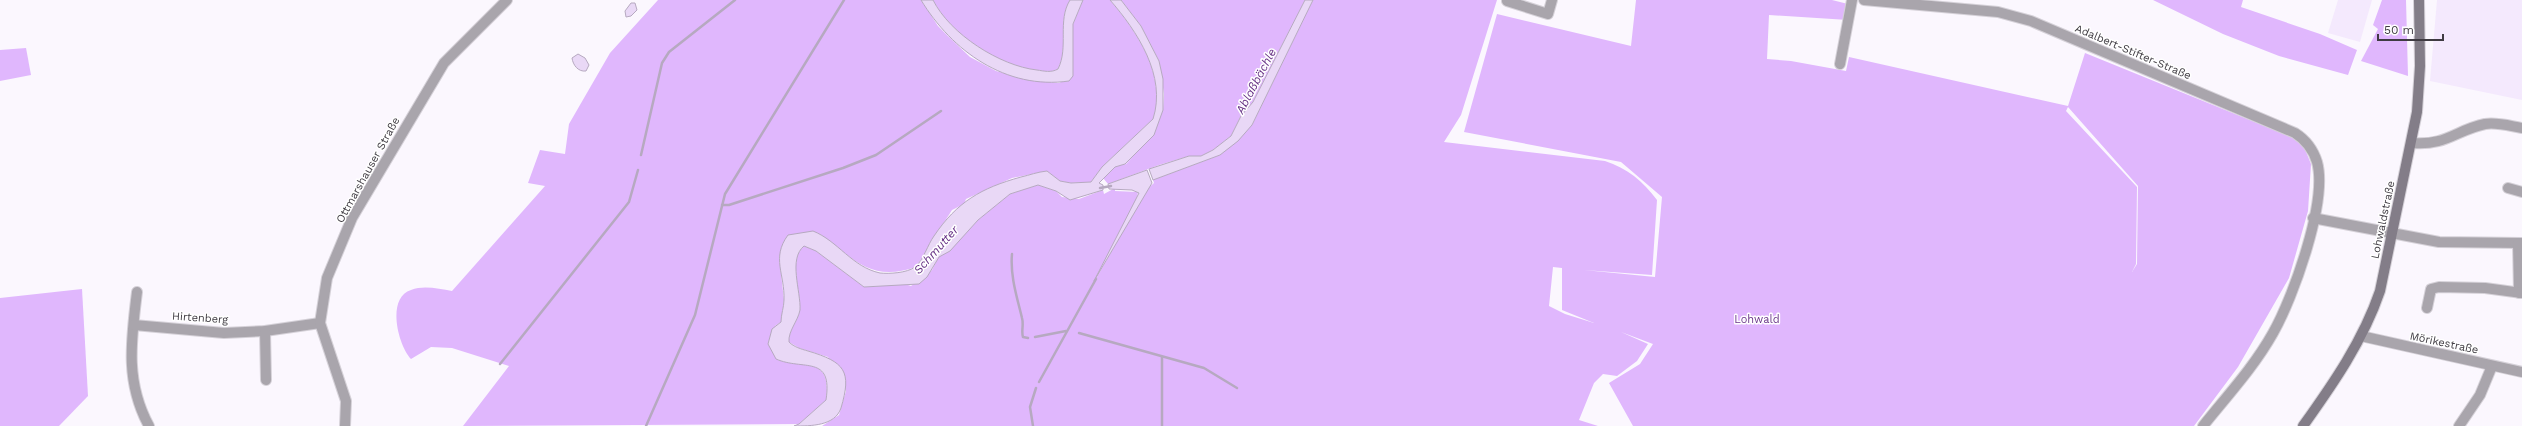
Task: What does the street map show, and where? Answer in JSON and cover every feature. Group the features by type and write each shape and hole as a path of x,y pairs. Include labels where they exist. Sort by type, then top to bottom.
{"street":[{"name":"Ottmarshauser Straße","path":"345,426 346,401 320,323 327,278 352,218 380,168 444,63 507,0"},
{"path":"1507,1 1548,14 1552,0"},
{"path":"1840,64 1852,0"},
{"name":"Adalbert-Stifter-Straße","path":"1864,0 1998,12 2031,21 2295,133 2304,139 2316,162 2318,186 2313,218 2300,272 2287,307 2260,353 2203,426"},
{"name":"Lohwaldstraße","path":"2303,426 2341,371 2361,336 2380,291 2412,143 2419,94 2419,0"},
{"path":"2412,143 2429,144 2445,140 2468,129 2486,124 2522,128"},
{"path":"2508,188 2522,192"},
{"path":"2313,218 2392,234 2448,242 2520,243 2520,293 2485,288 2439,287 2431,289 2427,308"},
{"path":"137,292 130,368 136,400 149,426"},
{"name":"Hirtenberg","path":"134,325 216,332 265,330 320,323"},
{"path":"265,330 266,380"},
{"name":"Mörikestraße","path":"2361,336 2522,372"},
{"path":"2459,426 2480,395 2492,366"}],"shaded area":[{"path":"2338,0 2372,0 2360,42 2328,33"},
{"path":"2437,0 2522,0 2522,100 2430,81"}],"green space":[{"path":"658,0 921,0 938,26 970,57 996,71 1027,79 1059,83 1073,76 1073,24 1083,0 1110,0 1139,40 1153,70 1156,86 1156,103 1153,119 1102,167 1091,182 1071,183 1060,181 1047,171 1012,178 966,199 964,204 952,210 916,267 900,271 886,272 874,270 863,266 820,234 779,256 784,300 781,322 775,326 781,361 811,365 822,372 826,379 826,400 799,424 463,426 509,366 452,348 431,347 411,359 406,352 399,333 397,312 399,302 403,295 411,290 432,288 452,291 545,186 528,183 540,150 565,154 569,124 610,53"},
{"path":"933,0 1070,0 1064,17 1063,52 1058,69 1048,71 1022,67 992,55 963,36 951,25"},
{"path":"1121,0 1305,0 1253,102 1241,116 1231,136 1213,150 1201,156 1189,156 1159,165 1108,184 1103,178 1115,166 1126,164 1136,153 1163,110 1164,94 1159,61 1141,26"},
{"name":"Lohwald","path":"1313,0 1497,0 1461,115 1444,142 1605,161 1627,171 1640,181 1657,200 1652,275 1584,270 1655,277 1662,197 1621,162 1464,132 1497,14 1631,46 1636,0 1832,0 1848,4 1848,20 1769,15 1767,59 1791,61 1846,71 1849,57 2068,106 2085,53 2294,138 2303,144 2311,164 2308,211 2289,278 2238,367 2194,426 1633,426 1609,383 1640,364 1653,344 1621,332 1648,344 1637,361 1617,376 1603,374 1594,383 1579,420 1598,426 822,426 839,415 846,391 828,357 799,348 789,342 790,334 800,310 796,267 799,252 804,246 816,251 864,287 905,284 911,286 932,270 939,256 950,250 978,220 1010,194 1038,185 1056,191 1062,197 1079,199 1103,190 1104,194 1115,188 1115,191 1138,192 1136,204 1097,277 1146,190 1154,183 1153,180 1220,155 1252,125","holes":["2068,107 2138,186 2137,264 2132,272 2136,264 2137,187 2066,111","1553,267 1562,268 1562,310 1594,323 1565,314 1549,306"]},
{"path":"2153,0 2243,0 2241,7 2320,34 2357,50 2348,75 2279,56 2223,34"},
{"path":"2382,0 2406,0 2408,76 2361,61 2378,29 2373,25"},
{"path":"26,48 31,75 0,81 0,50"},
{"path":"82,289 88,396 59,426 0,426 0,298"}],"water":[{"path":"921,0 933,0 951,25 964,36 992,55 1023,67 1053,71 1058,69 1063,52 1063,25 1066,8 1070,0 1083,0 1073,24 1073,76 1069,81 1046,82 1024,79 1003,73 983,63 948,35"},
{"name":"Schmutter","path":"1110,0 1121,0 1141,26 1159,61 1163,79 1163,110 1154,135 1125,164 1115,167 1099,183 1103,185 1103,190 1070,200 1056,191 1038,185 1010,194 978,220 950,251 939,257 927,277 919,284 864,287 816,251 804,246 799,252 796,267 800,310 790,334 789,342 798,348 830,359 838,364 845,377 846,385 841,408 834,418 822,424 794,426 799,424 826,400 827,386 825,376 820,370 806,365 776,359 768,344 772,329 781,322 784,305 784,291 780,266 780,251 788,235 813,231 822,235 853,260 870,270 880,273 903,272 912,269 918,264 934,236 961,205 994,186 1007,181 1047,171 1060,181 1071,183 1091,182 1102,167 1153,119 1156,103 1156,87 1153,71 1147,55 1130,26"},
{"path":"1305,0 1313,0 1252,125 1238,141 1220,155 1153,180 1149,169 1189,156 1201,156 1213,150 1231,136 1241,116 1253,102"},
{"path":"631,3 635,3 637,10 631,16 626,17 625,11"},
{"path":"578,54 585,58 589,65 586,71 576,68 573,63 572,58"},
{"path":"1147,170 1152,183 1094,281 1139,193 1132,190 1109,189 1108,184"}],"waterway":[{"path":"641,155 662,63 669,52 735,0"},
{"path":"646,426 695,315 725,194 844,0"},
{"path":"722,205 729,205 843,168 876,155 941,111"},
{"path":"500,364 629,202 638,170"},
{"name":"Ablaßbächle","path":"1100,188 1111,186"},
{"path":"1012,254 1013,278 1023,321 1022,335 1023,337 1028,338"},
{"path":"1039,382 1096,279"},
{"path":"1035,337 1066,331"},
{"path":"1079,333 1204,368 1237,388"},
{"path":"1162,357 1162,426"},
{"path":"1033,426 1030,407 1036,388"}]}
